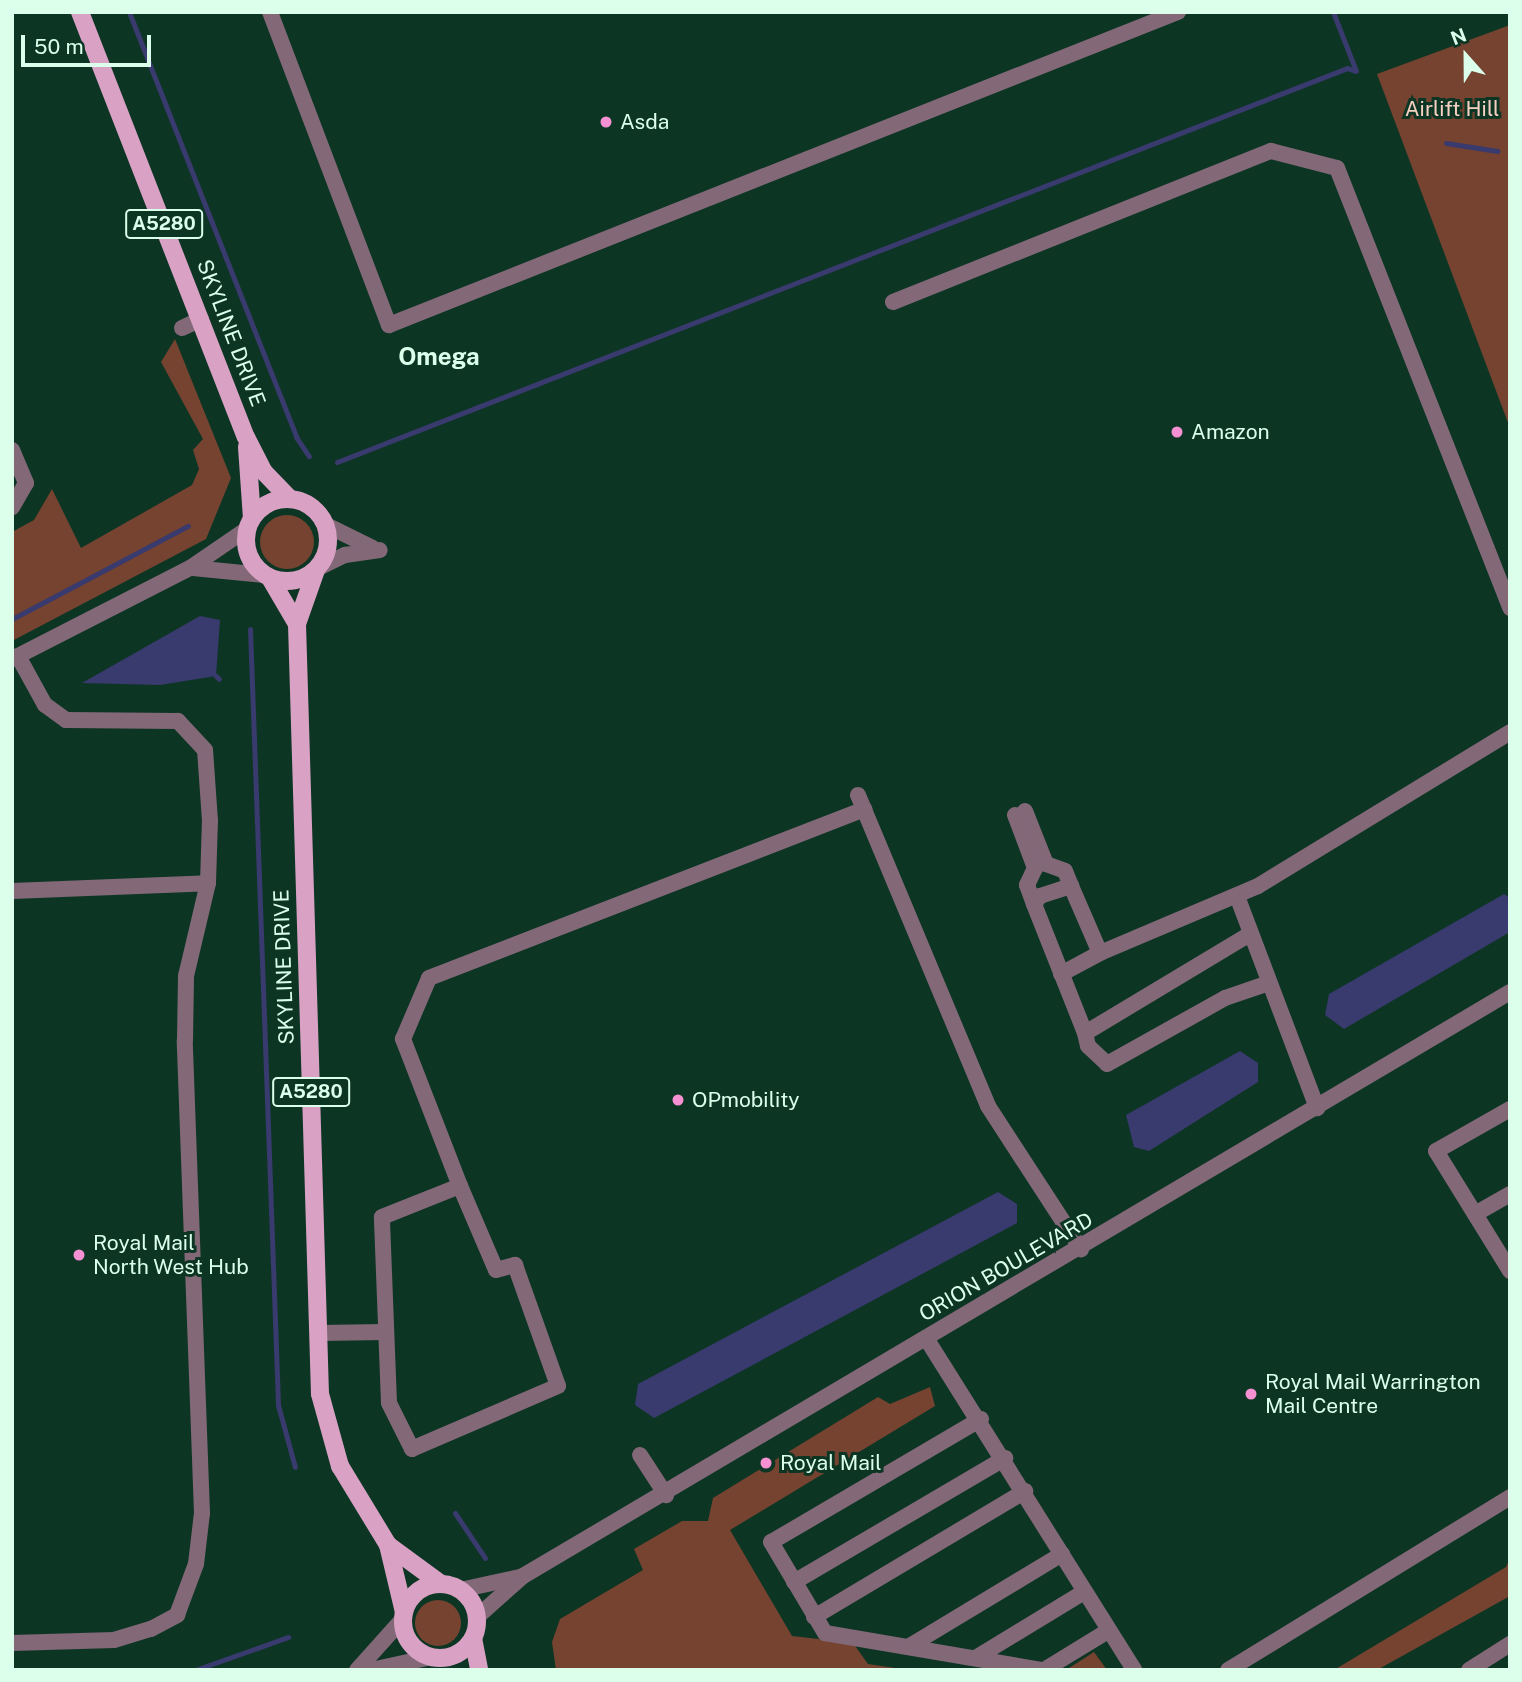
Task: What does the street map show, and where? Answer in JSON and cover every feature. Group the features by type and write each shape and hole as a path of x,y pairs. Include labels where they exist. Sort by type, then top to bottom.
{"main road":[{"name":"SKYLINE DRIVE","path":"80,12 246,437 263,471 290,499"},
{"name":"SKYLINE DRIVE","path":"246,437 250,523"},
{"path":"250,523 269,503 290,499"},
{"name":"A5280","path":"290,499 312,507 326,525 328,545 317,569"},
{"name":"A5280","path":"250,523 248,553 267,576"},
{"name":"SKYLINE DRIVE","path":"317,569 296,624 318,1333 329,1441 388,1545 404,1615"},
{"path":"267,576 296,581 317,569"},
{"name":"SKYLINE DRIVE","path":"267,576 296,624"},
{"name":"SKYLINE DRIVE","path":"388,1545 441,1584"},
{"path":"404,1615 418,1591 441,1584"},
{"name":"A5280","path":"441,1584 460,1590"},
{"path":"460,1590 477,1617 473,1638 479,1670"},
{"name":"A5280","path":"404,1615 410,1643 440,1662"},
{"path":"440,1662 458,1653 473,1638"}],"street":[{"path":"270,12 388,325 1178,12"},
{"path":"893,302 1271,151 1336,168 1510,608"},
{"path":"182,328 201,319"},
{"path":"12,450 26,483 12,507"},
{"path":"12,1643 114,1640 151,1629 177,1615 196,1564 202,1513 185,1040 186,976 208,883 205,750 178,721 66,720 46,705 15,658 190,568 250,523"},
{"path":"317,569 345,555 380,550 326,525"},
{"path":"190,568 267,576"},
{"path":"1061,974 1100,953 1237,896 1510,732"},
{"path":"460,1186 382,1217 384,1332 389,1403 411,1449 558,1386 515,1265 496,1270 403,1039 429,978 861,802 988,1107 1081,1249"},
{"path":"1100,953 1065,871 1046,864 1020,813 1035,868 1027,885 1095,1056 1107,1064 1225,998 1269,983"},
{"path":"12,891 208,883"},
{"path":"1034,904 1040,895 1071,887"},
{"path":"1237,896 1317,1108"},
{"path":"1085,1033 1250,934"},
{"name":"ORION BOULEVARD","path":"477,1617 523,1576 666,1495 1510,992"},
{"path":"1510,1109 1436,1151 1510,1271"},
{"path":"1475,1214 1510,1194"},
{"path":"318,1333 384,1332"},
{"path":"926,1338 981,1419 1134,1670"},
{"path":"981,1419 771,1542 814,1617 825,1633 1043,1670 1108,1631"},
{"path":"640,1455 666,1495"},
{"path":"794,1582 1005,1458"},
{"path":"814,1617 1025,1491"},
{"path":"1228,1670 1510,1497"},
{"path":"908,1647 1062,1554"},
{"name":"ORION BOULEVARD","path":"460,1590 523,1576"},
{"path":"976,1657 1084,1592"},
{"path":"357,1670 404,1615"},
{"path":"1477,1668 1510,1644"},
{"path":"371,1670 440,1662"}],"green space":[{"name":"Airlift Hill","path":"1510,25 1510,428 1377,74"},
{"path":"175,339 231,478 206,539 12,641 12,532 34,520 52,489 81,548 192,485 199,469 193,450 203,439 161,362"},
{"path":"287,515 306,523 314,542 306,561 287,569 268,561 260,542 268,523"},
{"path":"930,1387 935,1406 730,1530 792,1636 853,1643 868,1664 909,1670 556,1670 552,1642 560,1619 643,1570 634,1549 682,1521 708,1521 713,1498 878,1397 890,1404"},
{"path":"1510,1558 1510,1596 1377,1670 1334,1670 1506,1567"},
{"path":"438,1600 455,1606 461,1623 455,1640 438,1646 421,1640 415,1623 421,1606"},
{"path":"1094,1652 1107,1670 1066,1670"}],"shaded area":[{"path":"200,616 220,620 216,676 160,685 82,683"},
{"path":"1504,894 1510,898 1510,932 1344,1029 1325,1015 1329,994"},
{"path":"1240,1051 1258,1063 1258,1082 1149,1151 1134,1147 1126,1115"},
{"path":"998,1192 1017,1204 1017,1223 654,1418 635,1405 638,1384"}],"waterway":[{"path":"129,12 296,437 309,456"},
{"path":"1333,12 1356,71"},
{"path":"337,462 1347,68 1356,71"},
{"path":"1446,143 1497,151"},
{"path":"12,619 188,526"},
{"path":"250,629 278,1405 295,1467"},
{"path":"216,676 219,679"},
{"path":"455,1513 485,1558"},
{"path":"195,1670 288,1637"}],"place":[{"name":"Asda","path":"606,122"},
{"name":"Amazon","path":"1177,432"},
{"name":"OPmobility","path":"678,1100"},
{"name":"Royal Mail North West Hub","path":"79,1255"},
{"name":"Royal Mail Warrington Mail Centre","path":"1251,1394"},
{"name":"Royal Mail","path":"766,1463"}],"district":[{"name":"Omega","path":"439,357"}]}
